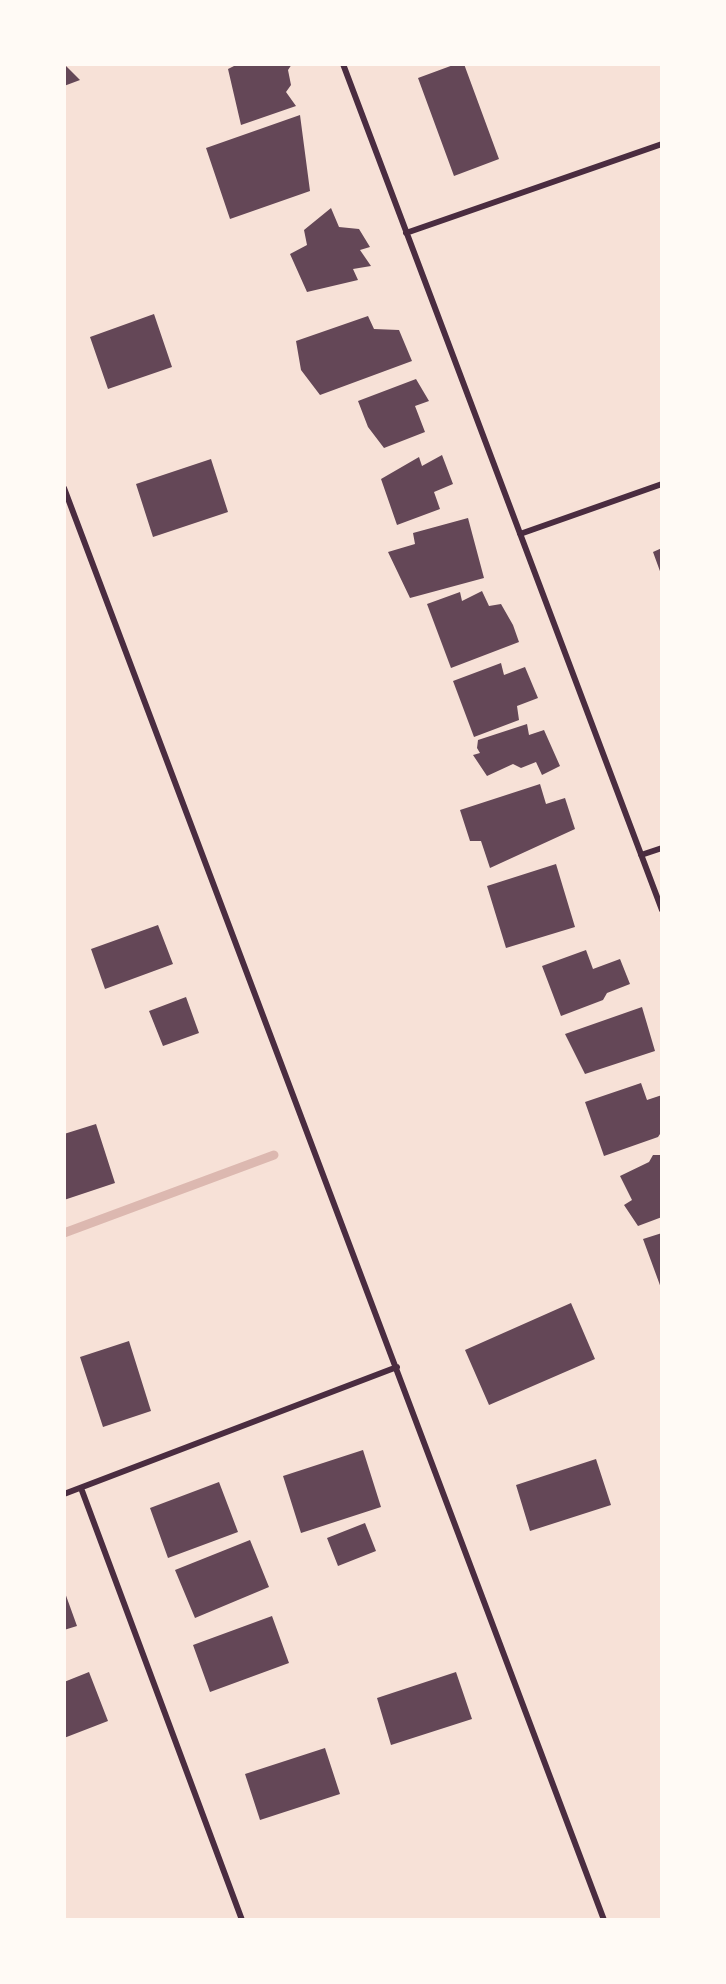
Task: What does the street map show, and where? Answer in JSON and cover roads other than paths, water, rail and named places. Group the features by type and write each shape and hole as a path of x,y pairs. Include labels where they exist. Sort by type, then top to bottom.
{"street":[{"path":"343,64 662,910"},
{"path":"406,233 662,144"},
{"path":"520,534 662,484"},
{"path":"64,488 604,1920"},
{"path":"641,855 662,848"},
{"path":"64,1494 397,1368"},
{"path":"81,1488 242,1920"}],"waterway":[{"path":"64,1233 274,1155"}]}
